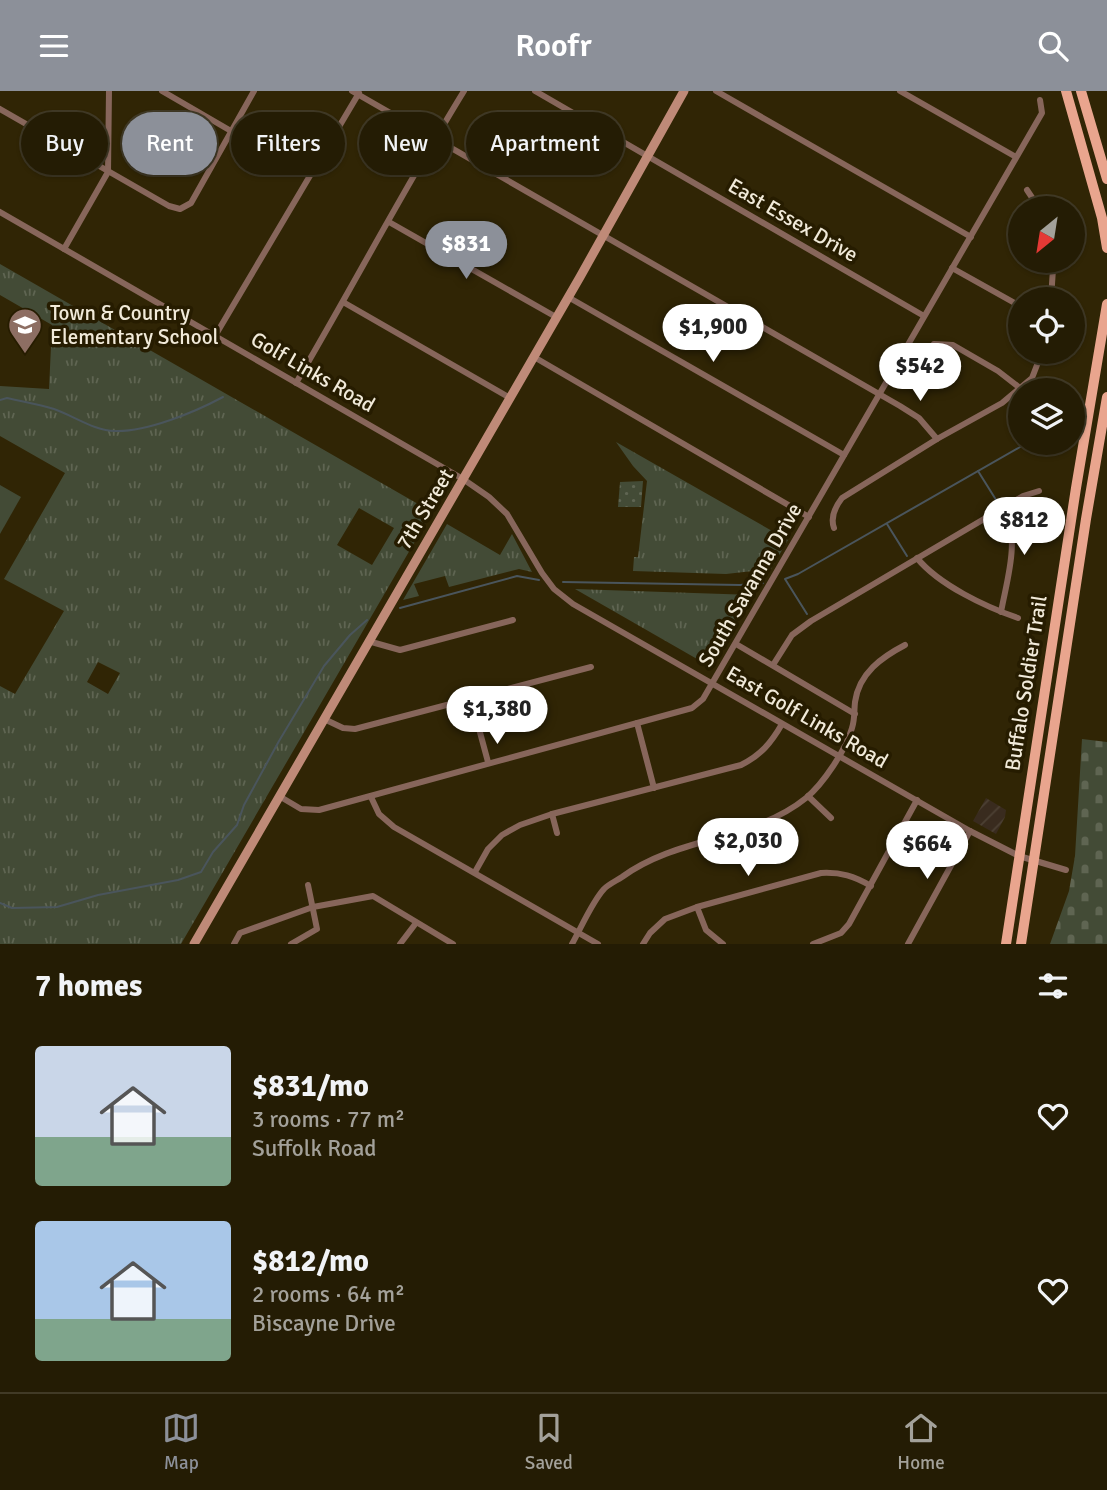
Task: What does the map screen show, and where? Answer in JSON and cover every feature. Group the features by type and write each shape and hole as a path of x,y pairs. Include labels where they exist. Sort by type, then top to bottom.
{"main road":[{"name":"7th Street","path":"194,944 534,357 684,91"},
{"path":"1066,91 1102,218 1107,248"},
{"path":"1081,91 1107,179"},
{"name":"Buffalo Soldier Trail","path":"1006,944 1107,304"},
{"name":"Buffalo Soldier Trail","path":"1021,944 1107,397"}],"street":[{"path":"109,91 108,172 169,206 180,209 191,203 231,131 162,91"},
{"path":"242,112 254,91"},
{"path":"451,112 464,91"},
{"name":"East Essex Drive","path":"535,91 924,316"},
{"path":"716,91 971,237"},
{"path":"900,91 1016,157"},
{"path":"215,336 357,92 390,112"},
{"name":"South Savanna Drive","path":"279,796 301,809 310,811 371,797 488,762 692,708 704,699 1042,113 1040,100"},
{"path":"0,109 21,121"},
{"path":"452,149 919,418 937,439"},
{"path":"64,249 106,175"},
{"path":"296,383 413,175"},
{"path":"1027,190 1031,196"},
{"name":"Golf Links Road","path":"0,212 463,479"},
{"path":"389,222 556,317"},
{"path":"952,268 1008,299"},
{"path":"568,297 844,455"},
{"path":"343,302 510,398"},
{"path":"934,344 953,345 1008,379"},
{"path":"534,357 809,517"},
{"path":"834,528 831,520 836,505 842,498 1008,398"},
{"name":"East Golf Links Road","path":"463,479 507,514 554,589 608,625 970,831 1019,856 1066,870"},
{"path":"773,666 786,642 798,629 1023,496 1039,491"},
{"path":"1001,612 1012,538 1011,523 1003,508"},
{"path":"917,558 927,571 937,578 1001,612 1018,618"},
{"path":"368,641 400,650 513,620"},
{"path":"736,644 855,714"},
{"path":"572,944 604,889 637,866 676,848 782,816 808,796 839,757 853,728 855,702 860,686 870,669 886,655 905,645"},
{"path":"324,719 344,728 355,729 591,667"},
{"path":"471,699 488,762"},
{"path":"637,723 654,787"},
{"path":"475,872 488,849 502,835 520,825 552,814 741,765 757,757 773,740 782,724"},
{"path":"808,796 831,818"},
{"path":"371,797 380,814 394,827 598,944"},
{"path":"813,944 841,933 849,924 917,800"},
{"path":"552,814 556,833"},
{"path":"908,944 970,831"},
{"path":"643,944 665,919 697,907 821,873 852,875 871,886"},
{"path":"291,944 317,929 308,885"},
{"path":"233,944 240,933 313,907 373,896 453,944"},
{"path":"697,907 706,930 723,944"},
{"path":"400,944 416,923"}],"shaded area":[{"path":"986,798 1006,810 996,834 973,821"}],"green space":[{"path":"0,264 432,512 181,944 0,944 0,686 15,694 64,611 4,579 65,473 0,436 0,386 49,389 52,325 0,295","holes":["359,508 394,528 372,565 337,545","98,662 120,673 108,694 87,682"]},
{"path":"616,442 788,540 771,569 726,574 633,571 634,557 638,557 647,481"},
{"path":"643,481 641,507 618,507 620,482"},
{"path":"0,485 21,497 0,534"},
{"path":"447,524 500,555 512,534 532,572 519,569 449,587 445,576 414,584 419,596 403,600"},
{"path":"575,589 753,595 711,667"},
{"path":"1082,739 1107,742 1107,944 1050,944 1069,891 1075,856"}],"waterway":[{"path":"0,400 7,398 48,407 92,426 115,431 156,425 223,397"},
{"path":"807,614 785,579 1008,454"},
{"path":"978,471 998,503"},
{"path":"887,524 907,556"},
{"path":"400,608 517,576 539,580"},
{"path":"563,582 740,585 763,583"},
{"path":"0,903 12,908 57,907 98,895 178,880 201,872 213,852 237,825 244,805 279,741 324,666 350,635 367,620"}],"place":[{"name":"Town & Country Elementary School","path":"25,355"}]}
